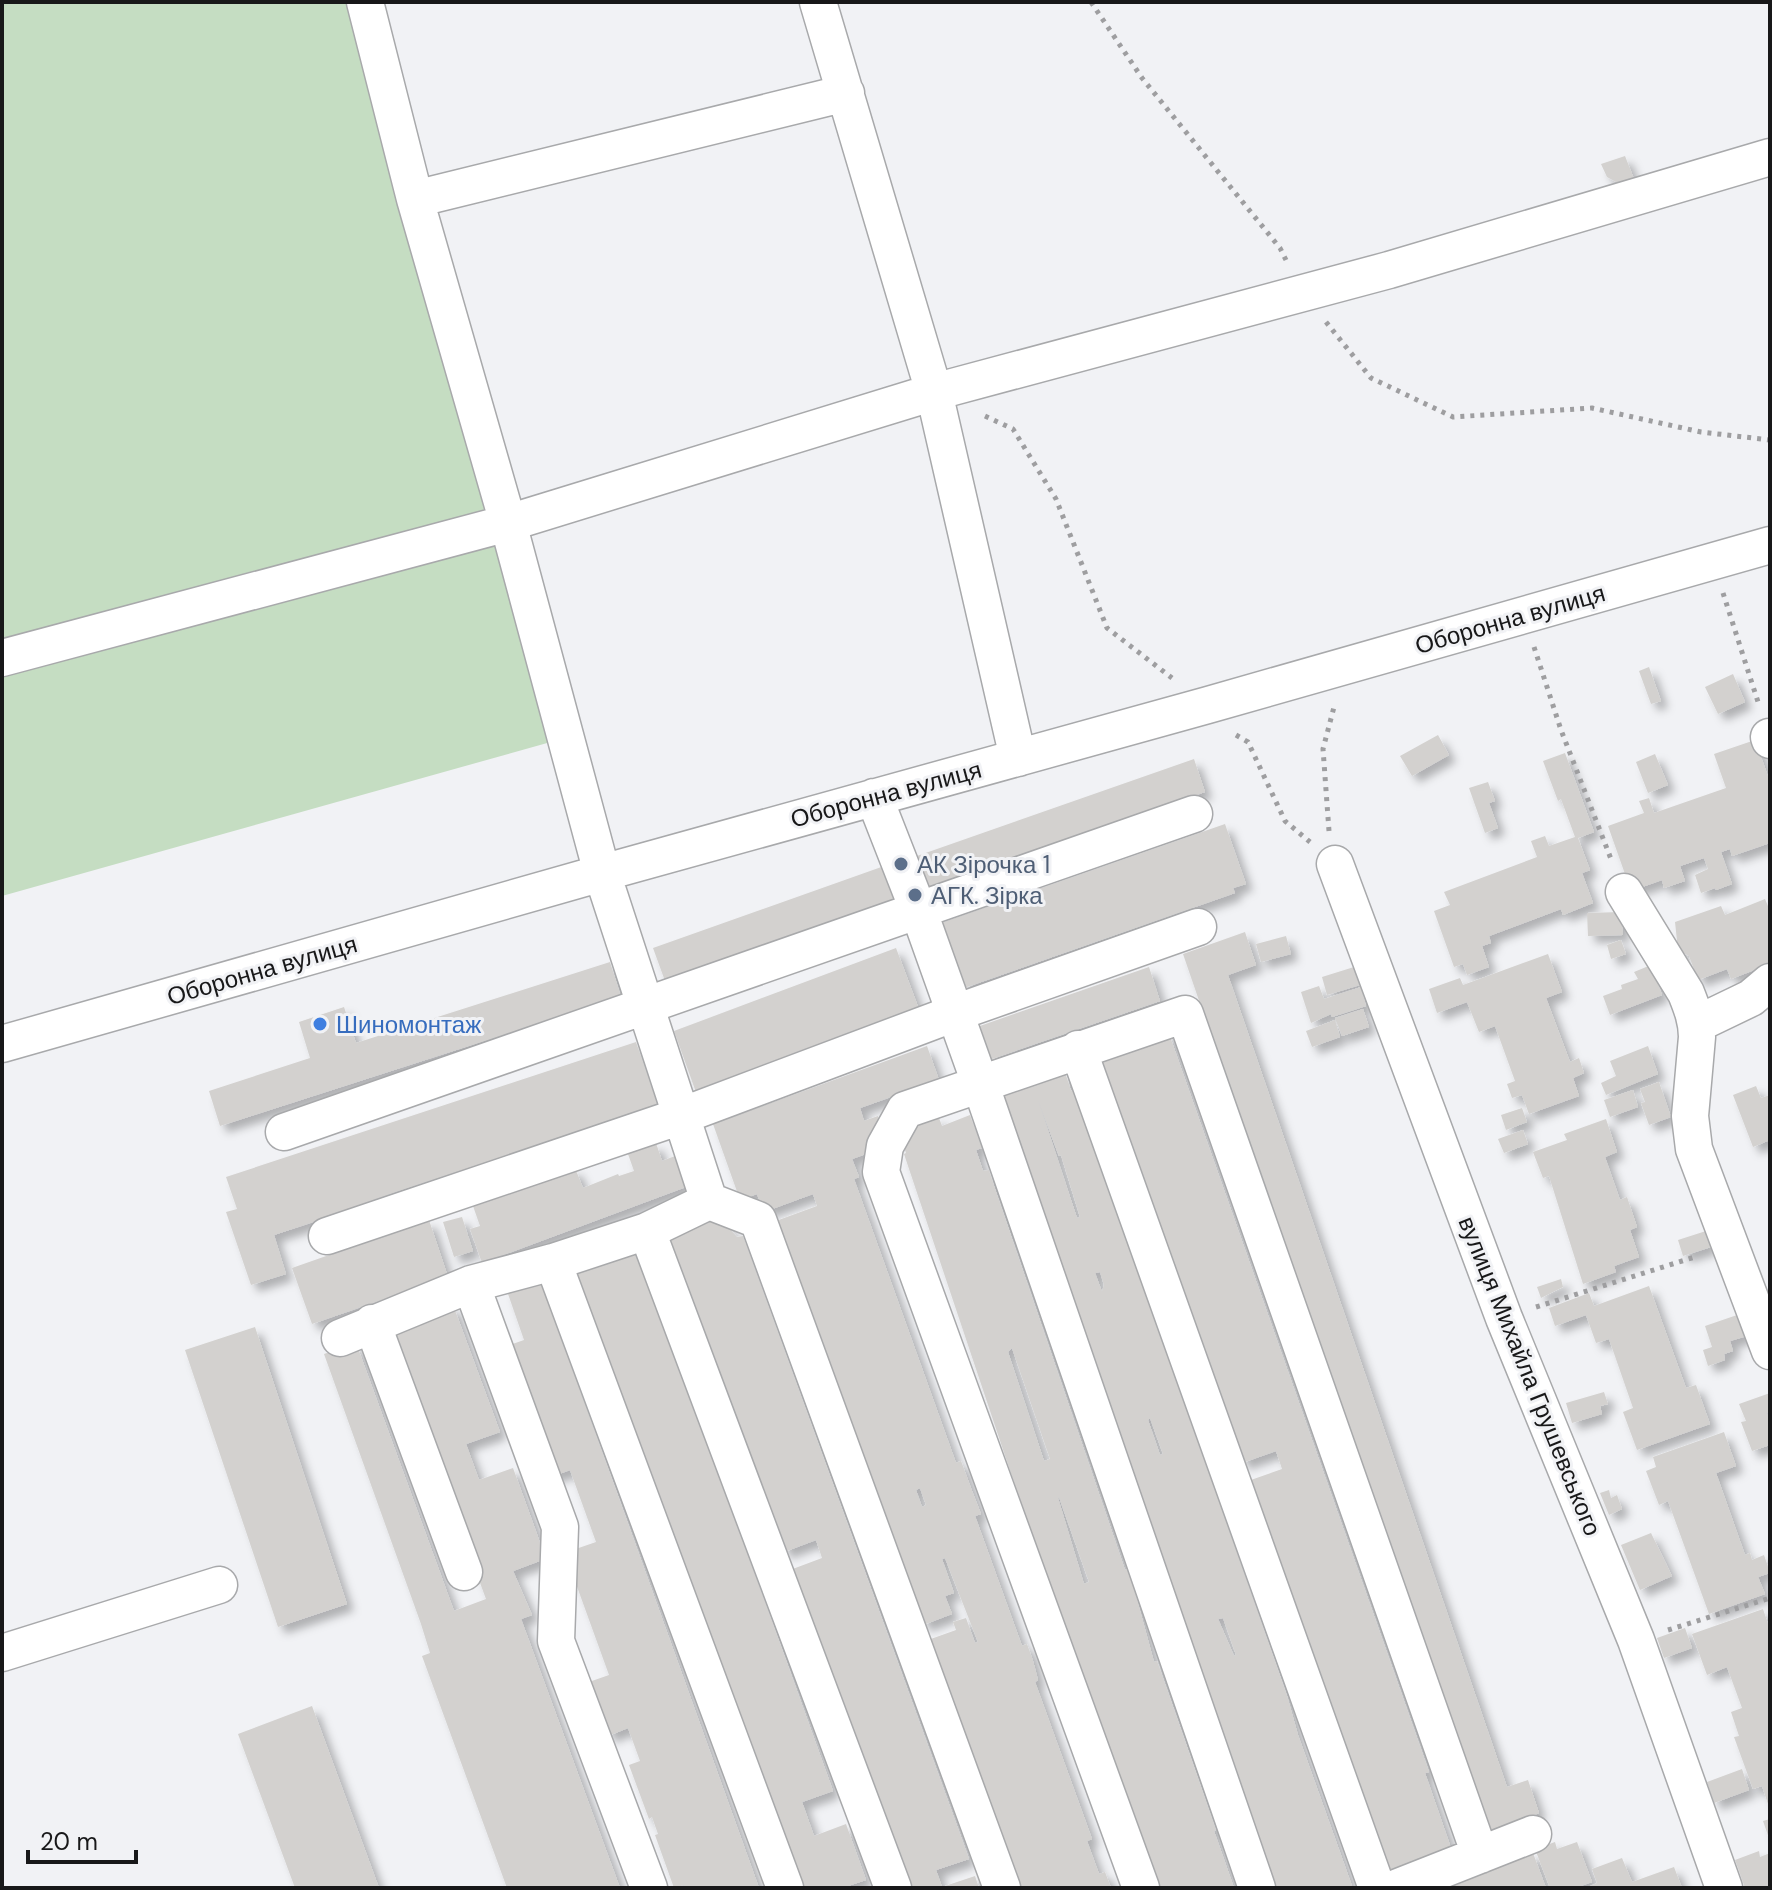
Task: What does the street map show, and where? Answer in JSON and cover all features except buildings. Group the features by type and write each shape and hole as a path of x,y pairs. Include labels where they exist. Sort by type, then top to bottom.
{"street":[{"path":"365,2 415,199 508,523 602,873 709,1201"},
{"path":"818,2 934,392 1018,758"},
{"path":"415,199 846,93"},
{"path":"2,658 508,523 934,392 1389,270 1770,157"},
{"name":"Оборонна вулиця","path":"2,1044 1770,545"},
{"path":"874,797 981,1086 1257,1888"},
{"path":"284,1132 1194,814"},
{"name":"вулиця Михайла Грушевського","path":"1335,864 1504,1318 1636,1640 1724,1888"},
{"path":"1624,892 1686,993 1697,1024 1690,1132 1701,1172 1770,1351"},
{"path":"327,1236 681,1116 955,1013 1198,927"},
{"path":"1697,1024 1751,998 1770,982"},
{"path":"1141,1888 881,1172 885,1146 905,1110 1185,1014 1480,1855"},
{"path":"1078,1049 1377,1888"},
{"path":"340,1338 471,1284 553,1262 647,1231 709,1201 758,1220 1002,1888"},
{"path":"647,1231 893,1888"},
{"path":"553,1262 785,1888"},
{"path":"471,1284 560,1527 556,1641 649,1888"},
{"path":"372,1323 464,1572"},
{"path":"2,1653 219,1585"},
{"path":"1396,1888 1533,1834"}],"path":[{"path":"934,392 1013,429 1056,499 1107,628 1208,705"},
{"path":"1720,584 1770,738"},
{"path":"1531,638 1561,730 1624,892"},
{"path":"1335,864 1328,827 1323,749 1338,693"},
{"path":"1235,733 1248,742 1285,821 1335,864"},
{"path":"1504,1318 1730,1246"},
{"path":"1636,1640 1770,1598"}],"green space":[{"path":"2,2 365,2 565,738 2,896"}],"place":[{"name":"АК Зірочка 1","path":"901,864"},
{"name":"АГК. Зірка","path":"915,895"},
{"name":"Шиномонтаж","path":"320,1024"}]}
